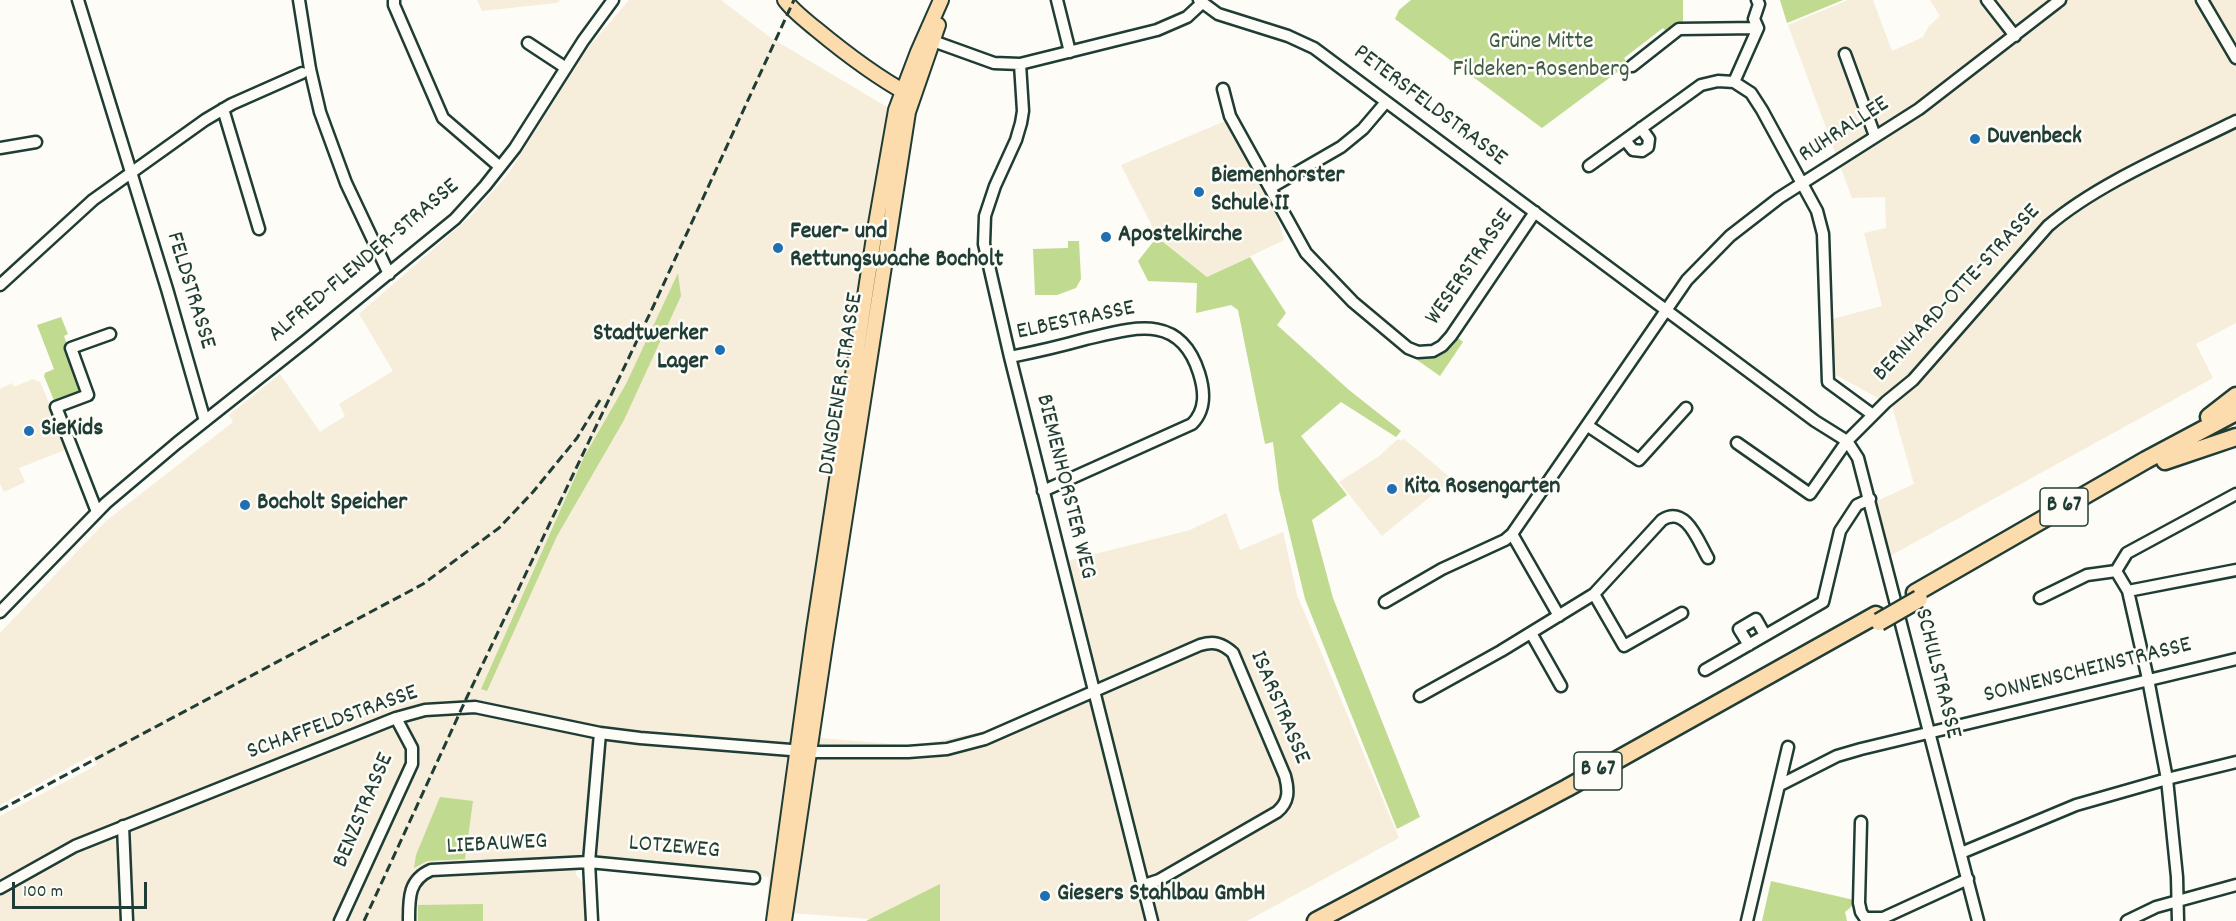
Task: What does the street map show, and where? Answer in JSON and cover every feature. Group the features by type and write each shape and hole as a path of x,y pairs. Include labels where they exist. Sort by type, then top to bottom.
{"highway":[{"name":"B 67","path":"2146,460 2236,396"},
{"name":"B 67","path":"1917,596 2146,460 2236,412"},
{"name":"B 67","path":"1335,921 1572,795 1917,596 2236,421"},
{"name":"B 67","path":"2165,460 2236,437"},
{"name":"B 67","path":"1316,921 1567,789 1878,618"}],"main road":[{"path":"785,0 825,37 874,74 908,93"},
{"path":"908,93 943,0"},
{"path":"908,93 933,41 943,0"},
{"name":"DINGDENER STRASSE","path":"784,921 823,567 896,110 908,93"},
{"name":"DINGDENER STRASSE","path":"774,921 803,751 825,645 908,112 908,93"},
{"name":"DINGDENER STRASSE","path":"823,567 831,570 832,577 825,625 825,645"}],"street":[{"name":"FELDSTRASSE","path":"78,0 205,421"},
{"path":"299,0 310,69 327,132 346,183 389,274"},
{"path":"394,0 394,5 443,118 500,167"},
{"name":"ALFRED-FLENDER-STRASSE","path":"0,612 97,512 205,421 455,219 520,140 597,19 613,0"},
{"path":"1057,0 1070,52"},
{"path":"1734,82 1758,28 1754,19 1759,4 1757,0"},
{"path":"1987,0 2015,36"},
{"name":"RUHRALLEE","path":"1512,534 1687,280 1730,236 1770,204 1919,108 2060,0"},
{"path":"2202,0 2236,58"},
{"name":"PETERSFELDSTRASSE","path":"933,41 994,63 1020,64 1175,23 1187,17 1201,1 1218,14 1288,36 1314,48 1815,422 1847,441"},
{"path":"1632,66 1679,29 1758,28"},
{"path":"528,43 566,68"},
{"path":"1845,54 1875,136"},
{"name":"BIEMENHORSTER WEG","path":"1020,64 1023,111 1021,123 985,216 983,232 986,257 1152,921"},
{"path":"0,285 93,200 223,109 302,73"},
{"path":"1589,166 1701,85 1718,81 1734,82 1751,93 1817,211 1823,234 1828,382 1873,415"},
{"name":"WESERSTRASSE","path":"1222,89 1230,116 1306,253 1380,326 1408,348 1418,352 1433,351 1443,346 1535,212"},
{"path":"1270,188 1341,147 1363,129 1386,102"},
{"path":"223,109 259,229"},
{"name":"BERNHARD-OTTE-STRASSE","path":"1737,443 1810,494 1847,441 1913,380 2048,226 2067,210 2236,121"},
{"path":"1625,140 1633,150 1642,151 1648,147 1649,139 1641,128"},
{"path":"0,148 36,142"},
{"name":"ELBESTRASSE","path":"1010,357 1130,329 1155,328 1173,335 1186,347 1202,382 1203,405 1192,424 1044,491"},
{"path":"97,512 56,407 88,395 71,348 110,334"},
{"path":"1588,426 1639,460 1686,408"},
{"name":"SCHULSTRASSE","path":"1847,441 1858,458 1870,499 1978,921"},
{"path":"2116,572 2127,554 2236,494"},
{"path":"1705,670 1823,602 1840,531 1857,505 1870,499"},
{"path":"1420,696 1594,594 1662,520 1670,515 1679,516 1686,521 1708,558"},
{"path":"1385,602 1429,576 1505,540 1512,534 1559,616"},
{"path":"2128,591 2236,570"},
{"path":"2116,572 2128,591 2167,779 2178,921"},
{"path":"2040,598 2088,575 2116,572"},
{"path":"1594,594 1624,646 1682,613"},
{"path":"1749,645 1739,628 1756,619 1765,635"},
{"path":"1531,633 1561,686"},
{"name":"ISARSTRASSE","path":"803,751 908,752 946,749 985,739 1200,645 1213,642 1224,645 1233,652 1288,786 1288,797 1284,807 1277,812 1159,880 1144,885"},
{"name":"SONNENSCHEINSTRASSE","path":"1780,785 1837,756 2236,658"},
{"name":"SCHAFFELDSTRASSE","path":"0,888 75,846 396,718 425,710 475,707 600,733 803,751"},
{"name":"BENZSTRASSE","path":"340,921 412,764 412,748 396,718"},
{"path":"592,921 590,862 600,733"},
{"path":"1747,921 1788,747"},
{"path":"1961,853 2076,805 2236,762"},
{"path":"1861,822 1859,903 1865,918 1883,918 1968,879"},
{"path":"123,826 127,921"},
{"name":"LOTZEWEG","path":"590,862 754,878"},
{"name":"LIEBAUWEG","path":"409,921 411,888 416,879 431,870 590,862"},
{"path":"2127,921 2156,907 2236,885"}],"shaded area":[{"path":"477,0 560,0 557,3 482,11"},
{"path":"629,0 721,0 771,38 904,117 809,737 915,746 984,731 1093,686 1063,562 1190,530 1226,513 1240,550 1283,532 1297,595 1399,838 1247,921 940,921 940,885 870,919 766,911 769,877 577,855 576,874 584,885 586,921 0,921 0,816 97,765 92,755 0,805 0,633 106,521 233,422 229,415 280,374 320,432 345,416 339,404 393,371 359,314 470,217 508,174 588,48"},
{"path":"1848,0 1873,0 1892,51 1923,37 1929,26 1940,16 1930,0 2236,0 2236,323 2196,344 2213,378 1890,556 1877,501 1914,484 1892,406 1836,375 1832,319 1882,306 1864,233 1886,228 1885,197 1852,198 1788,25"},
{"name":"Biemenhorster Schule II","path":"1225,121 1278,219 1284,240 1207,277 1157,236 1121,165"},
{"name":"SieKids","path":"33,379 40,382 53,412 51,413 65,450 19,468 25,482 4,492 0,484 0,389 12,383 14,387"},
{"name":"Kita Rosengarten","path":"1403,438 1452,479 1382,536 1339,482 1378,457 1398,439 1402,441"}],"green space":[{"name":"Grüne Mitte Fildeken-Rosenberg","path":"1411,0 1683,0 1683,21 1668,33 1663,28 1624,58 1628,64 1542,128 1395,19 1399,10"},
{"path":"1780,0 1843,0 1787,23"},
{"path":"1157,237 1207,277 1250,257 1286,313 1277,325 1349,390 1401,431 1396,437 1341,402 1301,436 1347,495 1312,520 1333,598 1420,817 1397,829 1305,599 1279,490 1273,442 1265,444 1238,310 1231,305 1196,313 1197,283 1148,281 1138,261"},
{"path":"1068,241 1079,241 1081,279 1076,288 1057,295 1035,295 1033,249 1068,248"},
{"path":"678,273 681,296 624,420 557,536 487,691 481,689 584,457 626,384"},
{"path":"61,317 68,334 64,336 84,392 55,403 44,376 45,373 54,369 37,325"},
{"path":"1458,338 1463,342 1440,376 1417,360 1441,354"},
{"path":"440,797 473,801 465,859 427,861 414,868 416,855"},
{"path":"1771,881 1854,900 1852,906 1845,912 1847,921 1762,921"},
{"path":"940,884 940,921 866,921"},
{"path":"483,904 483,921 418,921 418,905"}],"railway":[{"path":"364,921 467,697 653,307 794,0"},
{"path":"0,810 423,584 499,528 533,492 577,438 600,400"}],"place":[{"name":"Duvenbeck","path":"1975,139"},
{"name":"Biemenhorster Schule II","path":"1199,192"},
{"name":"Apostelkirche","path":"1106,237"},
{"name":"Feuer- und Rettungswache Bocholt","path":"778,248"},
{"name":"Stadtwerker Lager","path":"720,350"},
{"name":"SieKids","path":"29,431"},
{"name":"Kita Rosengarten","path":"1392,489"},
{"name":"Bocholt Speicher","path":"245,505"},
{"name":"Giesers Stahlbau GmbH","path":"1045,896"}]}
